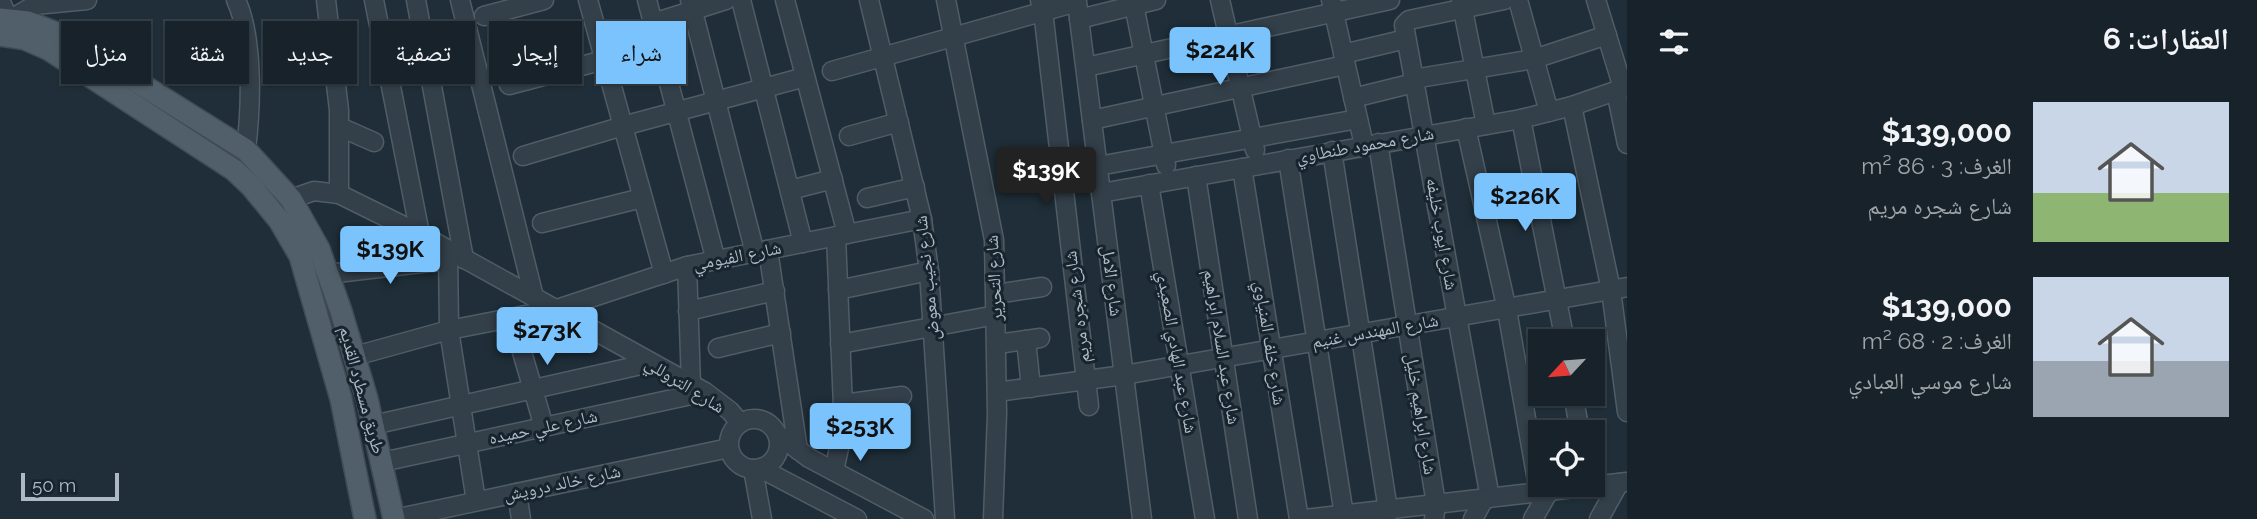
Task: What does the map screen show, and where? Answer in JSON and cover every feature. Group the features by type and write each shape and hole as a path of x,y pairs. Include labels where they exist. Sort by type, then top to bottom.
{"main road":[{"name":"طريق مسطرد القديم","path":"3,25 41,26 64,36 246,150 291,199 311,232 355,356 394,519"},
{"name":"طريق مسطرد القديم","path":"3,25 48,49 234,170 266,203 300,257 341,400 365,519"}],"street":[{"path":"0,0 3,25 29,7 87,0"},
{"path":"236,0 245,29 251,98 246,150"},
{"path":"326,0 340,127 339,194"},
{"path":"374,0 420,234"},
{"path":"416,0 453,256 449,330 475,501"},
{"path":"460,0 534,297"},
{"path":"484,16 544,0"},
{"path":"588,0 596,30"},
{"path":"647,0 652,21"},
{"path":"657,21 692,5 726,0"},
{"path":"741,0 803,243"},
{"path":"785,0 833,179 841,235 838,290 843,423 834,471"},
{"name":"شارع نجيب معوض","path":"869,0 922,219 929,271 945,519"},
{"name":"شارع التحرير","path":"946,0 994,240 997,392 993,519"},
{"path":"832,71 955,36 1041,6 1078,10 1156,0"},
{"name":"شارع خلف المنياوي","path":"1220,0 1252,138 1250,166 1271,349 1299,519"},
{"path":"1086,67 1228,36 1332,6 1390,0"},
{"path":"1092,120 1240,88 1344,59 1405,32 1409,20 1435,7 1504,0"},
{"path":"1518,0 1549,112"},
{"path":"1596,0 1622,89 1627,144"},
{"path":"1134,3 1169,180"},
{"path":"1462,4 1486,125"},
{"path":"692,5 716,101 775,291 798,450"},
{"name":"شارع شجره مريم","path":"1041,6 1089,406"},
{"name":"شارع ابراهيم خليل","path":"1332,6 1358,119 1371,144 1407,326 1435,512"},
{"name":"شارع الامل","path":"1078,10 1142,519"},
{"name":"شارع ايوب خليفه","path":"1405,32 1487,498"},
{"path":"1353,98 1475,67 1534,59 1606,35"},
{"path":"509,85 596,62"},
{"path":"523,156 676,111 806,77"},
{"path":"611,84 664,274"},
{"path":"669,84 716,261"},
{"name":"شارع محمود طنطاوي","path":"1101,193 1521,119 1622,89"},
{"path":"1572,106 1619,289 1627,412"},
{"path":"1098,166 1358,119"},
{"path":"1521,119 1562,329"},
{"path":"849,136 899,122"},
{"path":"340,127 374,142"},
{"path":"1466,128 1529,420"},
{"path":"1332,151 1387,514"},
{"path":"1288,159 1317,341 1335,517"},
{"name":"شارع عبد السلام ابراهيم","path":"1196,176 1248,519"},
{"path":"790,190 833,179"},
{"name":"شارع عبد الهادي الصعيدي","path":"1149,184 1205,519"},
{"path":"867,198 915,187"},
{"name":"شارع التروللي","path":"291,199 314,191 339,194 420,234 453,256 534,297 698,389 724,406 740,423"},
{"path":"541,223 642,198"},
{"name":"شارع الفيومي","path":"355,356 449,330 557,310 687,266 922,219"},
{"path":"328,274 453,256"},
{"path":"687,266 688,311 698,389"},
{"path":"838,290 929,271"},
{"path":"996,293 1042,287"},
{"name":"شارع المهندس غنيم","path":"997,392 1124,375 1619,289"},
{"path":"688,311 775,291"},
{"path":"840,344 996,315"},
{"path":"512,318 544,426"},
{"path":"718,348 781,332"},
{"path":"997,344 1033,339 1031,387"},
{"path":"373,425 650,363"},
{"name":"شارع علي حميده","path":"382,462 698,389"},
{"path":"843,404 902,396"},
{"path":"857,519 787,481 737,463 729,448 731,434 740,423 754,419 768,423 777,434 798,450 924,519"},
{"path":"756,469 772,461 776,455 779,449 777,434"},
{"name":"شارع خالد درويش","path":"394,519 729,448"},
{"path":"756,469 762,519"},
{"path":"1605,485 1623,483"},
{"path":"1599,519 1623,483"},
{"path":"517,493 521,519"},
{"path":"1306,519 1435,512 1487,498 1528,494"},
{"path":"1533,519 1542,497"},
{"path":"1473,519 1487,498"}]}
